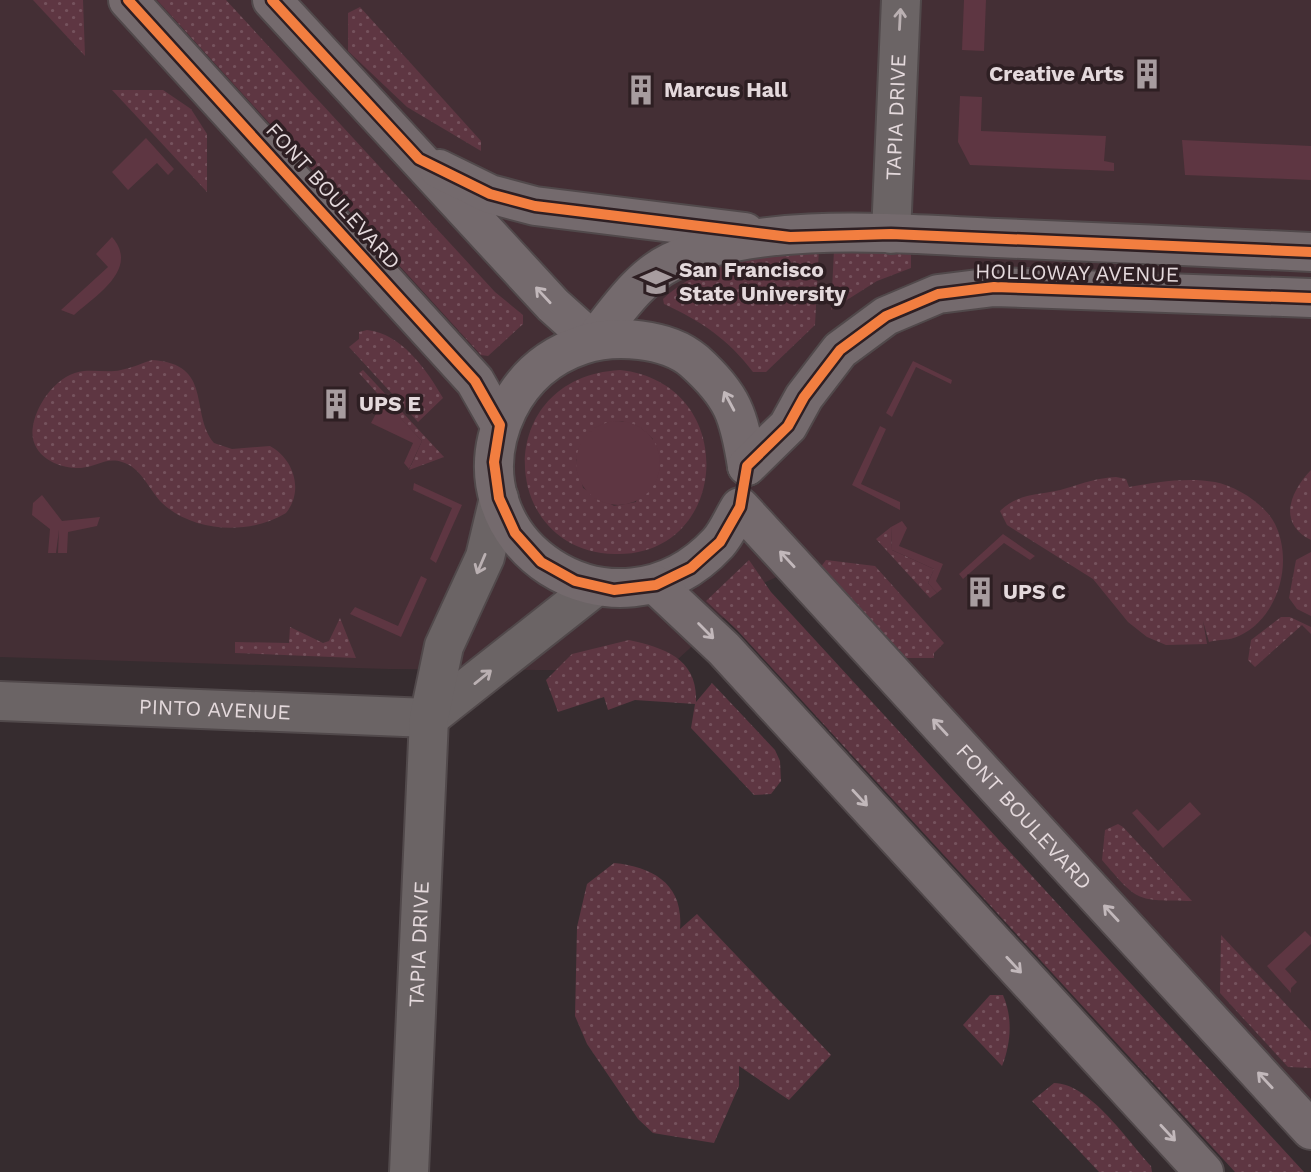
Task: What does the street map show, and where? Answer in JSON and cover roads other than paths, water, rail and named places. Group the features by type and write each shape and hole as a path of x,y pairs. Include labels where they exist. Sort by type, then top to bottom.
{"street":[{"name":"FONT BOULEVARD","path":"128,0 475,381 500,425"},
{"path":"272,0 553,305 593,341"},
{"name":"TAPIA DRIVE","path":"891,234 901,0"},
{"path":"419,159 489,194 535,206 790,237"},
{"name":"HOLLOWAY AVENUE","path":"593,341 634,290 670,263 721,244 790,237 891,234 1311,252"},
{"name":"HOLLOWAY AVENUE","path":"747,466 788,426 804,397 840,350 886,316 938,294 994,287 1311,298"},
{"path":"648,340 688,356 720,385 741,424 747,466 740,507 720,541 691,568 656,585 614,590 575,581 541,562 515,533 499,498 494,462 500,425 517,392 542,365 566,350 593,341 648,340"},
{"name":"TAPIA DRIVE","path":"409,1172 429,718 444,646 485,557 499,498"},
{"name":"FONT BOULEVARD","path":"740,507 1311,1130"},
{"path":"656,585 724,649 1205,1172"},
{"path":"429,718 595,587"},
{"name":"PINTO AVENUE","path":"0,701 429,718"}],"place":[{"name":"Creative Arts","path":"1147,74"},
{"name":"Marcus Hall","path":"641,90"},
{"name":"San Francisco State University","path":"656,282"},
{"name":"UPS E","path":"336,404"},
{"name":"UPS C","path":"980,592"}]}
